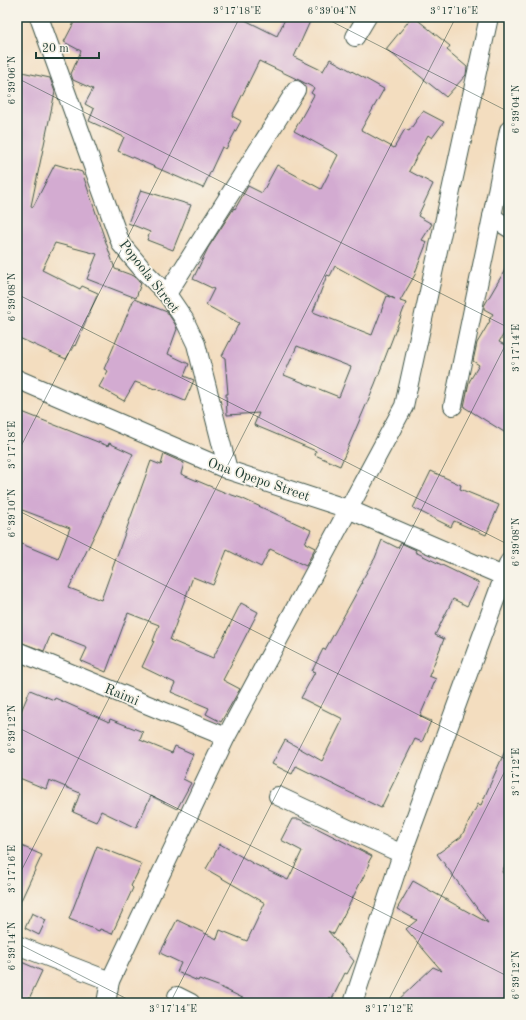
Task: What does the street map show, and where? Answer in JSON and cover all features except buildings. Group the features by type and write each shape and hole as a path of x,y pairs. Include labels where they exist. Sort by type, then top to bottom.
{"street":[{"name":"Popoola Street","path":"39,17 122,244 143,270 167,294 184,319 196,344 228,470"},
{"path":"355,37 367,17"},
{"path":"106,1003 110,981 226,737 351,510 404,406 489,17"},
{"path":"167,294 296,90"},
{"path":"453,406 509,130"},
{"path":"492,218 509,228"},
{"name":"Ona Opepo Street","path":"17,379 228,470 351,510 507,573"},
{"path":"353,1003 402,854 507,573"},
{"name":"Raimi","path":"17,651 226,737"},
{"path":"278,796 402,854"},
{"path":"17,945 110,981"}]}
